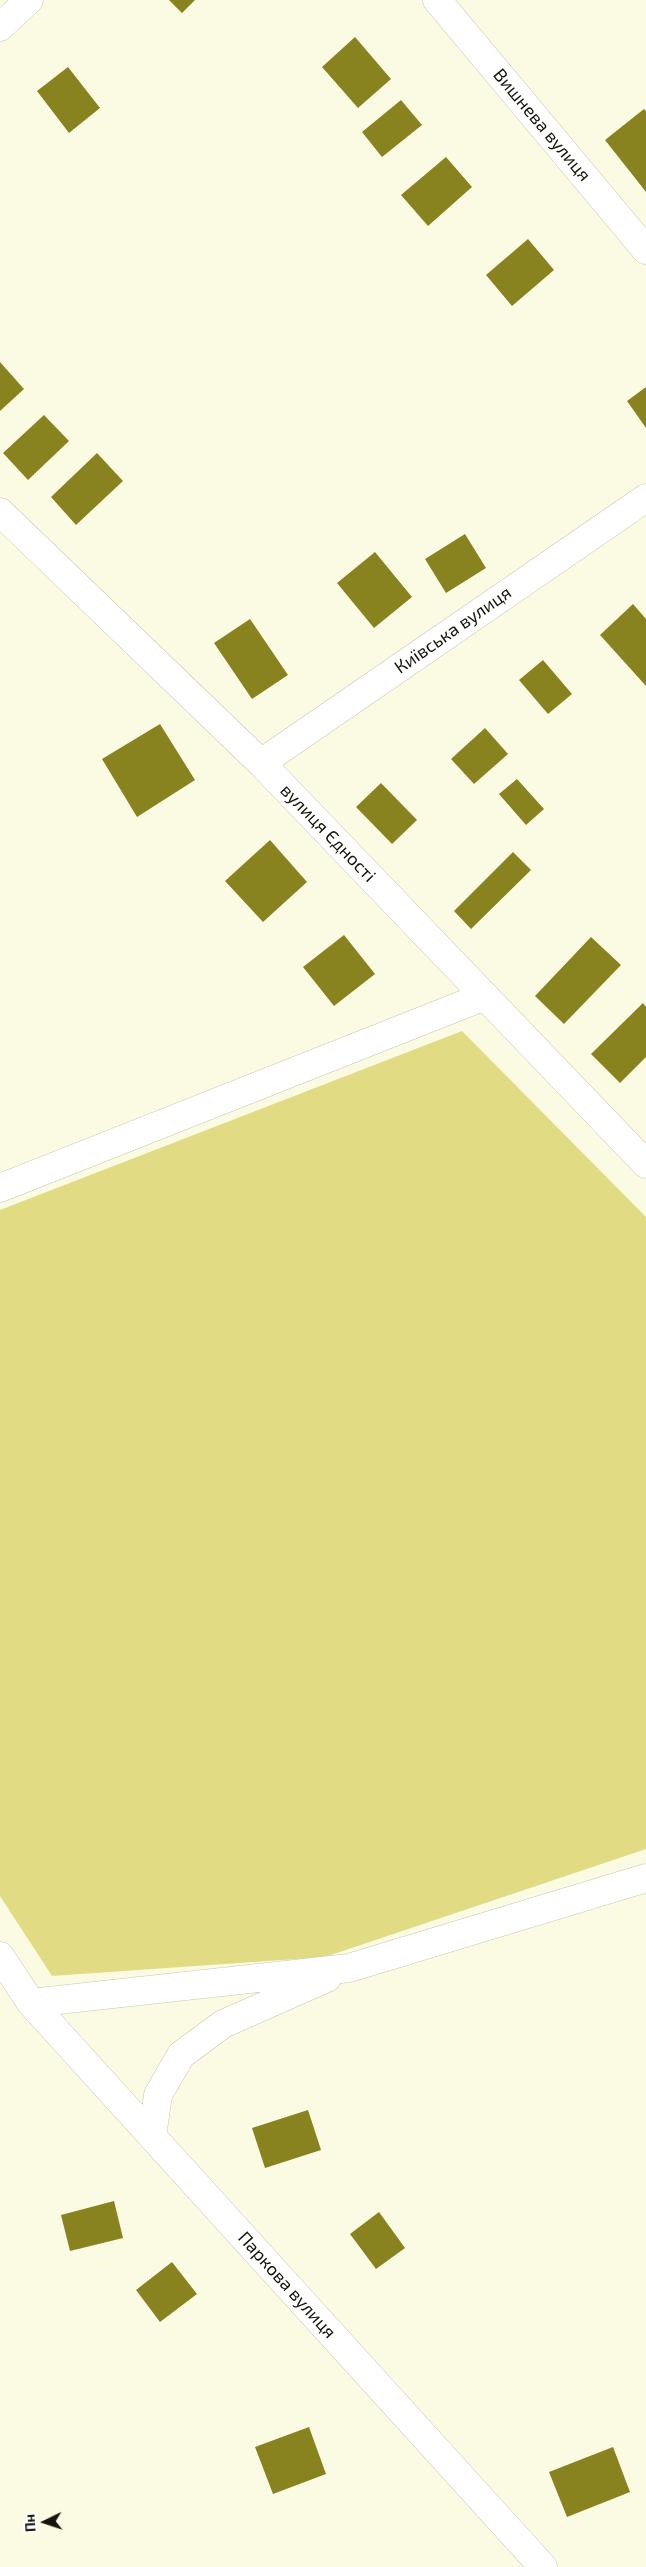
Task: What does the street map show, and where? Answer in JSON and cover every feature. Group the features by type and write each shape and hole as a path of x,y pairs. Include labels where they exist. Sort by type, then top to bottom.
{"street":[{"path":"0,27 29,0"},
{"name":"Вишнева вулиця","path":"437,0 646,250"},
{"name":"Київська вулиця","path":"261,763 646,498"},
{"name":"вулиця Єдності","path":"0,512 261,763 646,1164"},
{"path":"0,1188 485,996"},
{"path":"152,2136 158,2094 181,2055 224,2024 349,1968 646,1878"},
{"name":"Паркова вулиця","path":"0,1956 31,2003 543,2567"},
{"path":"31,2003 349,1968"}],"shaded area":[{"path":"462,1031 646,1217 646,1849 325,1957 52,1976 0,1896 0,1210"}],"building":[{"path":"169,0 195,0 182,13"},
{"path":"355,37 391,79 358,108 322,67"},
{"path":"68,67 100,108 69,133 37,91"},
{"path":"401,100 422,125 382,157 362,132"},
{"path":"644,109 646,111 646,192 605,140"},
{"path":"446,157 472,187 428,226 401,195"},
{"path":"528,239 554,270 512,306 486,275"},
{"path":"0,362 24,389 0,411"},
{"path":"646,387 646,428 627,401"},
{"path":"44,415 69,441 28,480 3,453"},
{"path":"97,453 123,481 76,525 51,497"},
{"path":"465,534 486,568 446,593 425,559"},
{"path":"375,552 412,597 374,628 337,583"},
{"path":"633,604 646,619 646,686 600,635"},
{"path":"250,619 288,675 252,699 214,643"},
{"path":"543,660 572,694 548,714 519,680"},
{"path":"160,724 195,780 137,817 102,759"},
{"path":"485,728 508,754 474,784 451,759"},
{"path":"517,779 544,809 526,825 499,794"},
{"path":"381,783 417,820 392,844 356,807"},
{"path":"270,840 307,882 263,922 225,881"},
{"path":"513,852 531,870 471,929 454,911"},
{"path":"344,935 375,974 334,1006 303,967"},
{"path":"591,937 621,965 564,1024 535,996"},
{"path":"643,1003 646,1007 646,1057 620,1083 591,1054"},
{"path":"308,2110 321,2150 265,2168 252,2128"},
{"path":"114,2201 123,2238 70,2251 61,2215"},
{"path":"379,2212 405,2248 376,2269 350,2234"},
{"path":"172,2262 197,2294 160,2322 136,2290"},
{"path":"309,2427 326,2474 273,2494 255,2447"},
{"path":"613,2447 630,2492 567,2517 549,2472"}]}
